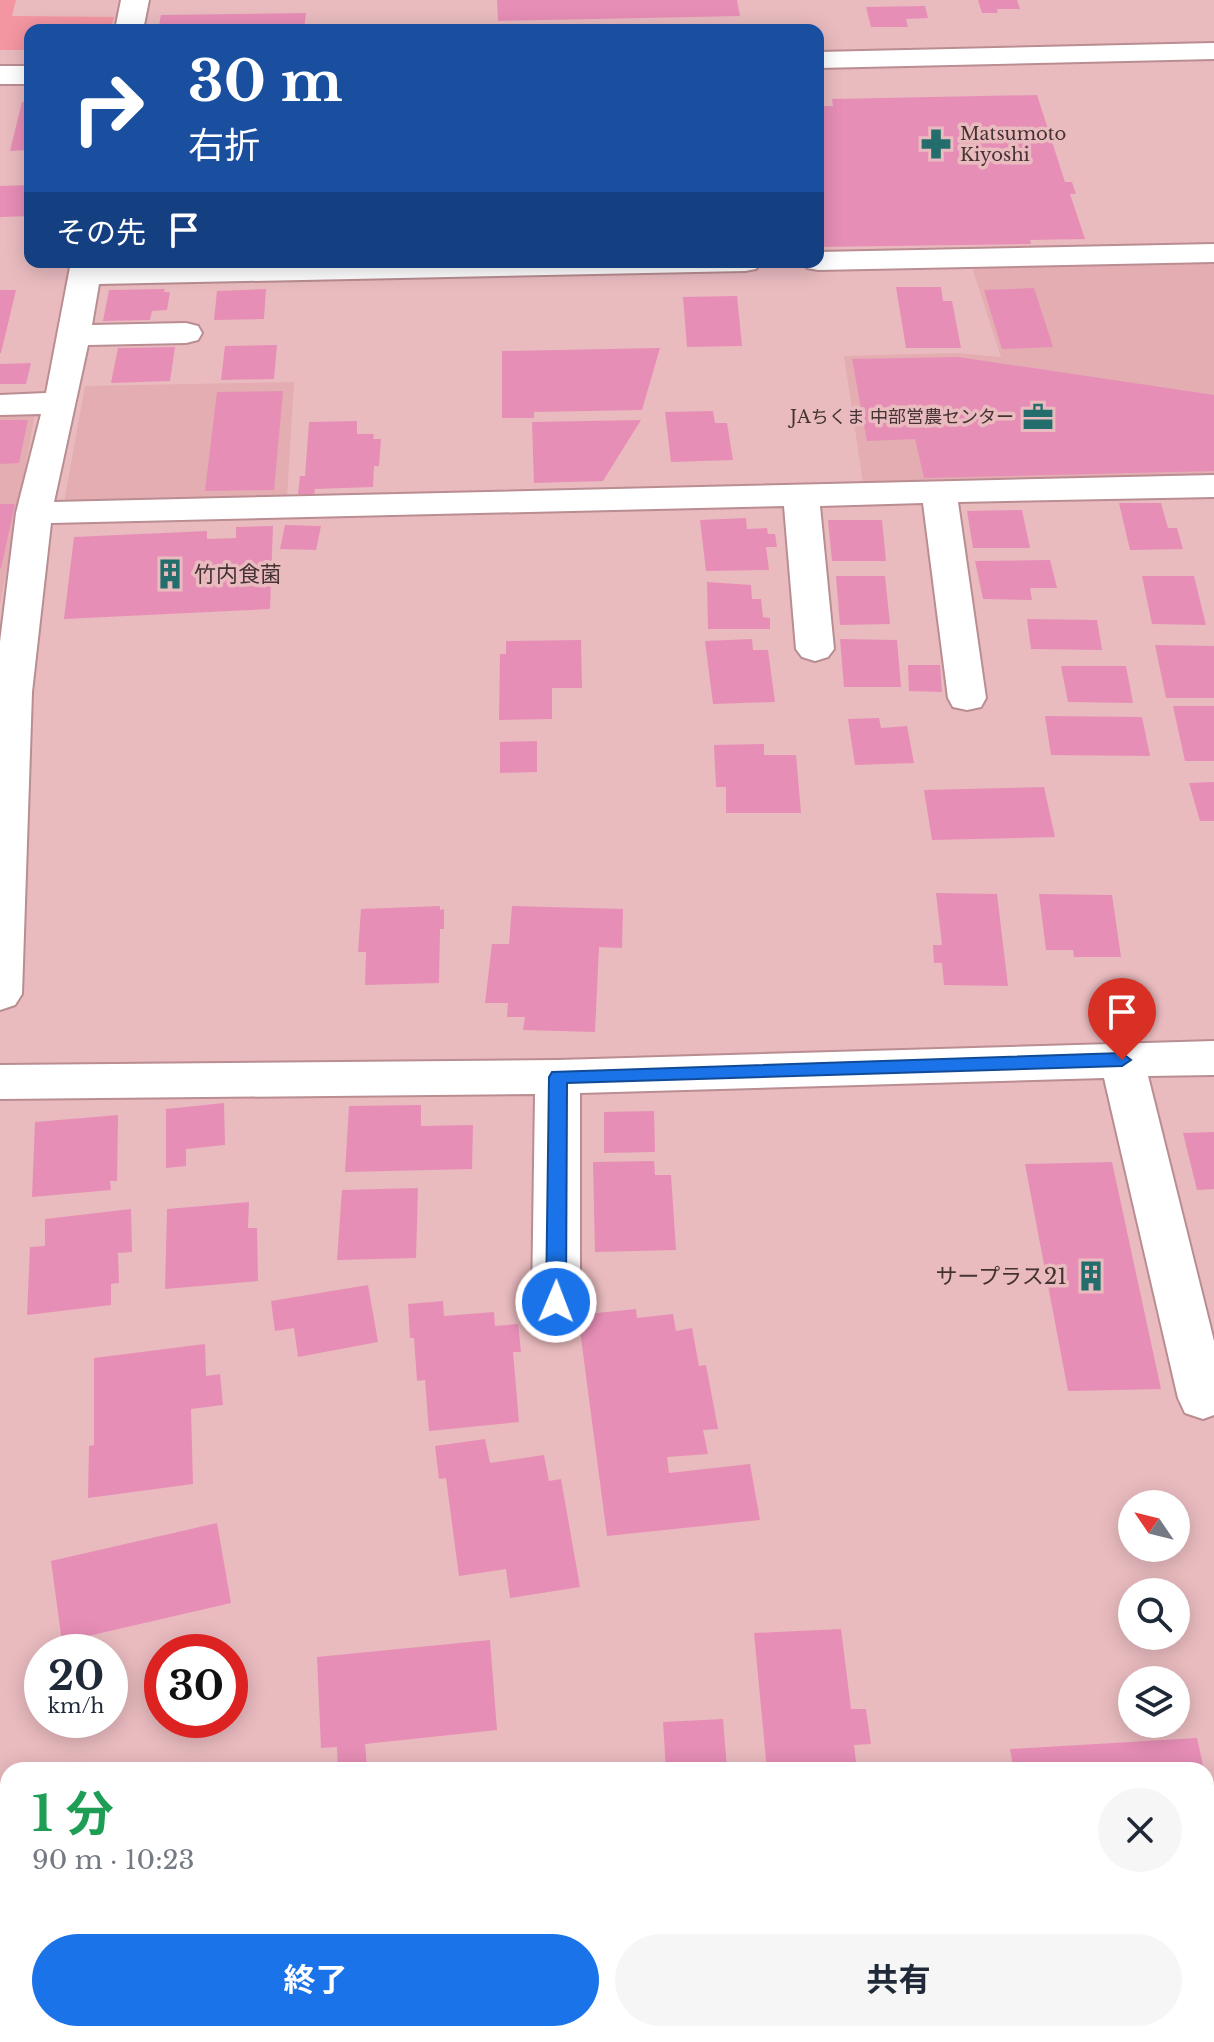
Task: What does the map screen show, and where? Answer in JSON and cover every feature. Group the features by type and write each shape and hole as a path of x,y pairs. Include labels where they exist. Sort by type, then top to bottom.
{"street":[{"path":"130,24 135,0"},
{"path":"824,60 1214,51"},
{"path":"0,75 24,75"},
{"path":"824,261 1214,253"},
{"path":"0,994 6,700 34,513 61,403 85,268"},
{"path":"73,335 186,333"},
{"path":"0,405 61,403"},
{"path":"34,513 1214,486"},
{"path":"939,492 967,698"},
{"path":"801,496 815,649"},
{"path":"0,1082 558,1077 1214,1058"},
{"path":"1122,1060 1203,1398"},
{"path":"556,1302 558,1077"}],"shaded area":[{"path":"0,0 16,0 12,16 114,17 112,24 24,24 24,50 0,50"},
{"path":"1214,262 1214,475 863,483 844,356 958,353 1001,357 972,267"},
{"path":"294,382 287,497 64,502 85,386"},
{"path":"35,414 0,605 0,416"}],"building":[{"path":"497,0 737,0 740,16 498,21"},
{"path":"978,0 1017,0 1020,9 997,9 998,13 982,13"},
{"path":"925,6 928,18 906,19 908,27 871,27 866,7"},
{"path":"306,13 305,24 159,24 161,15"},
{"name":"Matsumoto Kiyoshi","path":"1037,95 1065,182 1072,182 1076,194 1070,194 1085,239 1030,240 1031,244 824,247 824,106 833,106 832,99"},
{"path":"22,102 24,102 24,150 10,151"},
{"path":"24,185 24,216 0,217 0,186"},
{"path":"896,287 941,287 943,301 952,301 961,348 906,348"},
{"path":"1034,288 1053,347 1002,349 984,290"},
{"path":"165,289 164,292 170,292 167,310 152,311 150,320 103,321 109,290"},
{"path":"266,289 264,319 214,320 217,291"},
{"path":"0,290 16,290 1,353 0,353"},
{"path":"737,296 742,346 687,347 683,297"},
{"path":"277,345 274,379 221,380 225,346"},
{"path":"175,347 170,381 111,383 118,348"},
{"path":"660,348 642,410 534,412 534,418 502,418 502,351"},
{"name":"JAちくま 中部営農センター","path":"958,357 1214,395 1214,471 924,478 915,439 867,441 852,359"},
{"path":"31,363 26,384 0,384 0,364"},
{"path":"283,391 274,490 205,491 217,392"},
{"path":"713,411 715,423 727,423 733,460 671,462 665,412"},
{"path":"0,420 28,420 19,463 0,464"},
{"path":"641,420 603,481 534,483 532,422"},
{"path":"357,421 357,434 374,434 373,439 381,439 379,466 374,466 373,487 315,489 314,494 298,494 300,476 305,476 309,422"},
{"path":"1119,503 1161,503 1168,528 1177,528 1183,549 1130,550"},
{"path":"0,504 15,504 1,568 0,568"},
{"path":"1022,510 1030,548 973,548 967,511"},
{"path":"746,518 747,529 767,528 768,534 775,534 777,547 766,547 769,570 706,571 700,520"},
{"path":"828,520 882,520 886,561 832,561"},
{"path":"285,525 321,526 316,550 280,549"},
{"name":"竹内食菌","path":"273,526 270,609 64,619 74,537 207,531 207,539 236,538 236,527"},
{"path":"1050,560 1057,588 1030,588 1032,600 983,599 975,561"},
{"path":"836,576 885,576 890,624 840,625"},
{"path":"1142,576 1194,576 1206,625 1152,624"},
{"path":"707,582 751,585 752,599 761,599 763,617 770,618 770,629 708,629"},
{"path":"1027,619 1097,620 1102,650 1031,649"},
{"path":"752,639 753,650 768,650 775,702 713,704 705,641"},
{"path":"840,639 897,640 901,687 844,687"},
{"path":"581,640 582,688 552,688 552,719 499,720 500,654 506,654 506,641"},
{"path":"1155,645 1214,646 1214,698 1166,698"},
{"path":"908,665 940,665 942,692 909,691"},
{"path":"1061,666 1126,666 1133,703 1068,702"},
{"path":"1173,706 1214,706 1214,761 1185,761"},
{"path":"1045,716 1142,717 1150,756 1051,755"},
{"path":"879,718 881,728 907,726 914,763 855,765 848,719"},
{"path":"537,741 537,772 500,773 500,742"},
{"path":"764,744 764,755 796,755 801,813 726,813 726,787 716,787 714,745"},
{"path":"1214,782 1214,821 1200,821 1189,783"},
{"path":"1044,787 1055,837 932,840 924,790"},
{"path":"936,893 997,894 1008,986 944,985 942,963 934,963 933,945 942,945"},
{"path":"1039,894 1112,895 1121,957 1074,957 1073,950 1046,950"},
{"path":"440,906 440,910 444,909 444,929 440,929 439,983 365,985 366,952 358,952 361,909"},
{"path":"512,906 623,909 622,948 599,947 595,1032 523,1030 525,1017 507,1017 508,1003 485,1003 492,944 509,944"},
{"path":"224,1103 225,1145 186,1149 186,1166 166,1168 166,1109"},
{"path":"421,1105 421,1126 473,1125 472,1169 345,1172 349,1106"},
{"path":"654,1111 655,1152 604,1153 604,1112"},
{"path":"118,1115 117,1181 110,1181 111,1190 32,1197 35,1122"},
{"path":"1214,1132 1214,1189 1197,1190 1183,1133"},
{"path":"654,1161 655,1175 671,1175 676,1250 595,1252 593,1162"},
{"name":"サープラス21","path":"1112,1162 1161,1389 1068,1391 1025,1164"},
{"path":"418,1188 416,1258 337,1260 342,1190"},
{"path":"249,1202 248,1228 257,1228 258,1281 165,1289 167,1209"},
{"path":"131,1209 132,1252 118,1253 119,1283 111,1284 111,1305 27,1315 30,1247 45,1246 45,1219"},
{"path":"368,1285 378,1342 298,1357 294,1328 275,1331 271,1301"},
{"path":"443,1301 444,1316 494,1312 495,1326 518,1324 521,1352 513,1352 519,1422 429,1431 425,1380 417,1381 408,1304"},
{"path":"636,1309 637,1318 673,1314 676,1331 692,1328 699,1366 706,1365 718,1429 703,1430 708,1454 667,1457 669,1473 750,1464 760,1520 607,1536 578,1315"},
{"path":"205,1344 206,1376 220,1374 223,1405 191,1409 193,1484 88,1498 89,1446 94,1445 94,1358"},
{"path":"485,1439 490,1463 544,1455 549,1481 561,1479 580,1587 510,1598 506,1569 459,1576 446,1478 439,1479 435,1446"},
{"path":"217,1523 231,1603 97,1634 61,1634 51,1561"},
{"path":"841,1629 851,1709 866,1709 871,1744 854,1745 856,1762 766,1762 754,1633"},
{"path":"490,1640 497,1730 365,1744 367,1762 338,1762 337,1747 321,1748 317,1657"},
{"path":"723,1719 726,1762 666,1762 663,1722"},
{"path":"1197,1738 1202,1762 1012,1762 1010,1749"}],"place":[{"name":"Matsumoto Kiyoshi","path":"936,144"},
{"name":"JAちくま 中部営農センター","path":"1038,417"},
{"name":"竹内食菌","path":"170,574"},
{"name":"サープラス21","path":"1091,1276"}],"route":[{"path":"556,1302 558,1077 1122,1060"}]}
